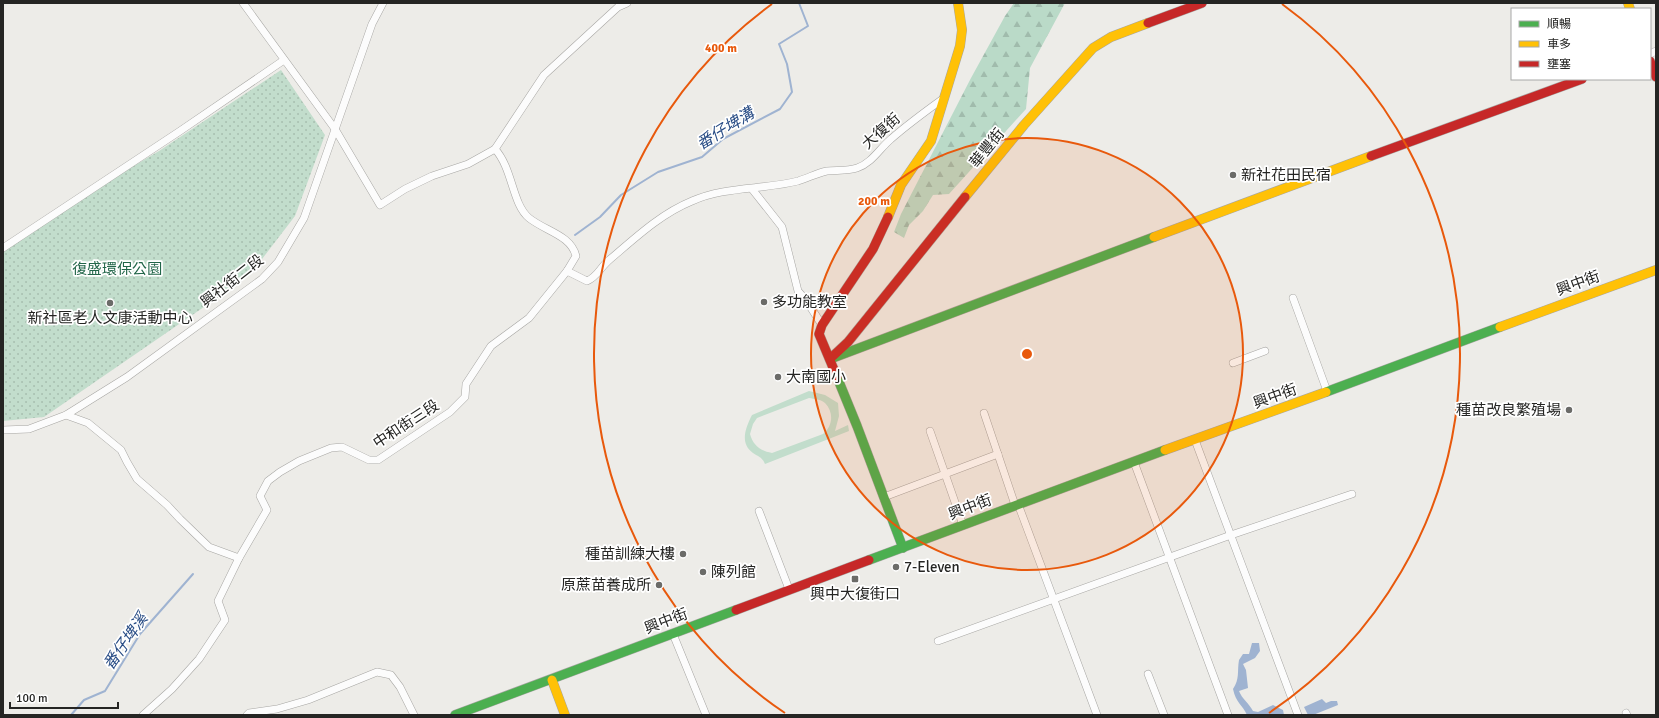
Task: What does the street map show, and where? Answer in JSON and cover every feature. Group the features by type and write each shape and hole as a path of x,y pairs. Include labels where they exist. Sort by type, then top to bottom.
{"street":[{"path":"243,3 335,129 380,205 405,189 432,176 468,164 495,149 544,75 618,7 627,3"},
{"name":"興社街二段","path":"3,430 29,430 66,415 133,373 262,279 278,262 304,218 372,24 383,3"},
{"path":"903,548 819,334 822,325 873,249 901,185 931,141 960,46 962,30 958,3"},
{"name":"華豐街","path":"830,359 848,342 1024,125 1093,48 1111,37 1202,3"},
{"path":"3,248 284,60"},
{"path":"1651,64 1656,78"},
{"path":"830,359 1296,183 1579,80"},
{"name":"大復街","path":"567,271 587,281 594,278 606,264 633,240 659,220 691,201 719,191 752,189 799,181 826,171 858,168 873,159 882,147 893,137 944,98"},
{"path":"495,149 502,156 510,174 518,202 529,218 569,241 574,247 576,256 567,271"},
{"path":"752,189 782,227 798,291 806,300 822,325"},
{"name":"興中街","path":"552,680 789,589 903,548 1017,504 1656,270"},
{"name":"中和街三段","path":"143,715 172,689 199,659 225,620 218,601 239,558 267,510 260,496 268,481 299,461 330,448 342,447 369,460 378,460 450,412 465,397 466,384 491,346 529,318 567,271"},
{"path":"1293,298 1327,391"},
{"path":"1233,363 1266,351"},
{"path":"984,413 998,454 1097,715"},
{"path":"66,415 88,423 121,450 126,462 137,479 167,505 209,546 239,558"},
{"path":"930,431 962,525"},
{"path":"1195,440 1298,715"},
{"path":"884,497 998,454"},
{"path":"1134,462 1228,715"},
{"path":"938,641 1169,557 1352,494"},
{"path":"759,511 789,589"},
{"path":"673,634 706,715"},
{"path":"246,715 249,713 277,709 308,700 377,672 390,675 400,687 414,715"},
{"path":"1148,674 1164,715"},
{"path":"455,715 552,680 565,715"}],"green space":[{"path":"1014,3 1065,3 1030,68 1026,109 949,194 933,195 923,211 909,225 904,238 894,232 901,214 971,78 1005,16"},
{"name":"復盛環保公園","path":"281,70 325,135 295,216 249,276 44,417 3,421 3,252 76,200 159,151"},
{"path":"809,391 825,395 838,403 839,416 835,431 848,425 849,431 765,464 761,458 753,453 746,445 746,430 752,415","holes":["809,398 823,402 830,411 831,419 829,427 823,434 772,453 764,451 755,444 750,434 753,424 757,418"]}],"water":[{"path":"1252,643 1259,643 1260,651 1255,658 1243,664 1246,670 1248,688 1239,691 1253,711 1258,712 1273,705 1283,710 1284,715 1247,715 1237,700 1233,689 1237,678 1239,660 1243,654 1249,654"},
{"path":"1322,699 1326,703 1337,701 1338,705 1313,715 1308,715 1304,707"}],"waterway":[{"name":"番仔埤溝","path":"575,235 600,217 621,195 658,172 702,157 723,139 780,109 792,92 787,64 779,44 808,26 799,3"},
{"name":"番仔埤溪","path":"71,715 84,700 105,691 140,634 193,574"}],"traffic: fast":[{"path":"830,359 1154,237"},
{"path":"1326,392 1500,327"},
{"path":"837,377 903,548"},
{"path":"869,560 1165,450"},
{"path":"455,715 736,610"}],"traffic: slow":[{"path":"888,217 901,185 931,141 960,46 962,30 958,3"},
{"path":"1628,3 1630,8"},
{"path":"965,197 1024,125 1093,48 1111,37 1148,23"},
{"path":"1154,237 1371,156"},
{"path":"1500,327 1656,270"},
{"path":"1165,450 1326,392"},
{"path":"552,680 565,715"}],"traffic: jam":[{"path":"1148,23 1202,3"},
{"path":"1651,64 1656,77"},
{"path":"1371,156 1579,80"},
{"path":"833,356 848,342 965,197"},
{"path":"837,377 819,334 822,325 873,249 888,217"},
{"path":"736,610 869,560"}],"place":[{"name":"新社花田民宿","path":"1233,175"},
{"name":"多功能教室","path":"764,302"},
{"name":"新社區老人文康活動中心","path":"110,303"},
{"name":"大南國小","path":"778,377"},
{"name":"種苗改良繁殖場","path":"1569,410"},
{"name":"種苗訓練大樓","path":"683,554"},
{"name":"7-Eleven","path":"896,567"},
{"name":"陳列館","path":"703,572"},
{"name":"興中大復街口","path":"855,579"},
{"name":"原蔗苗養成所","path":"659,585"}]}
